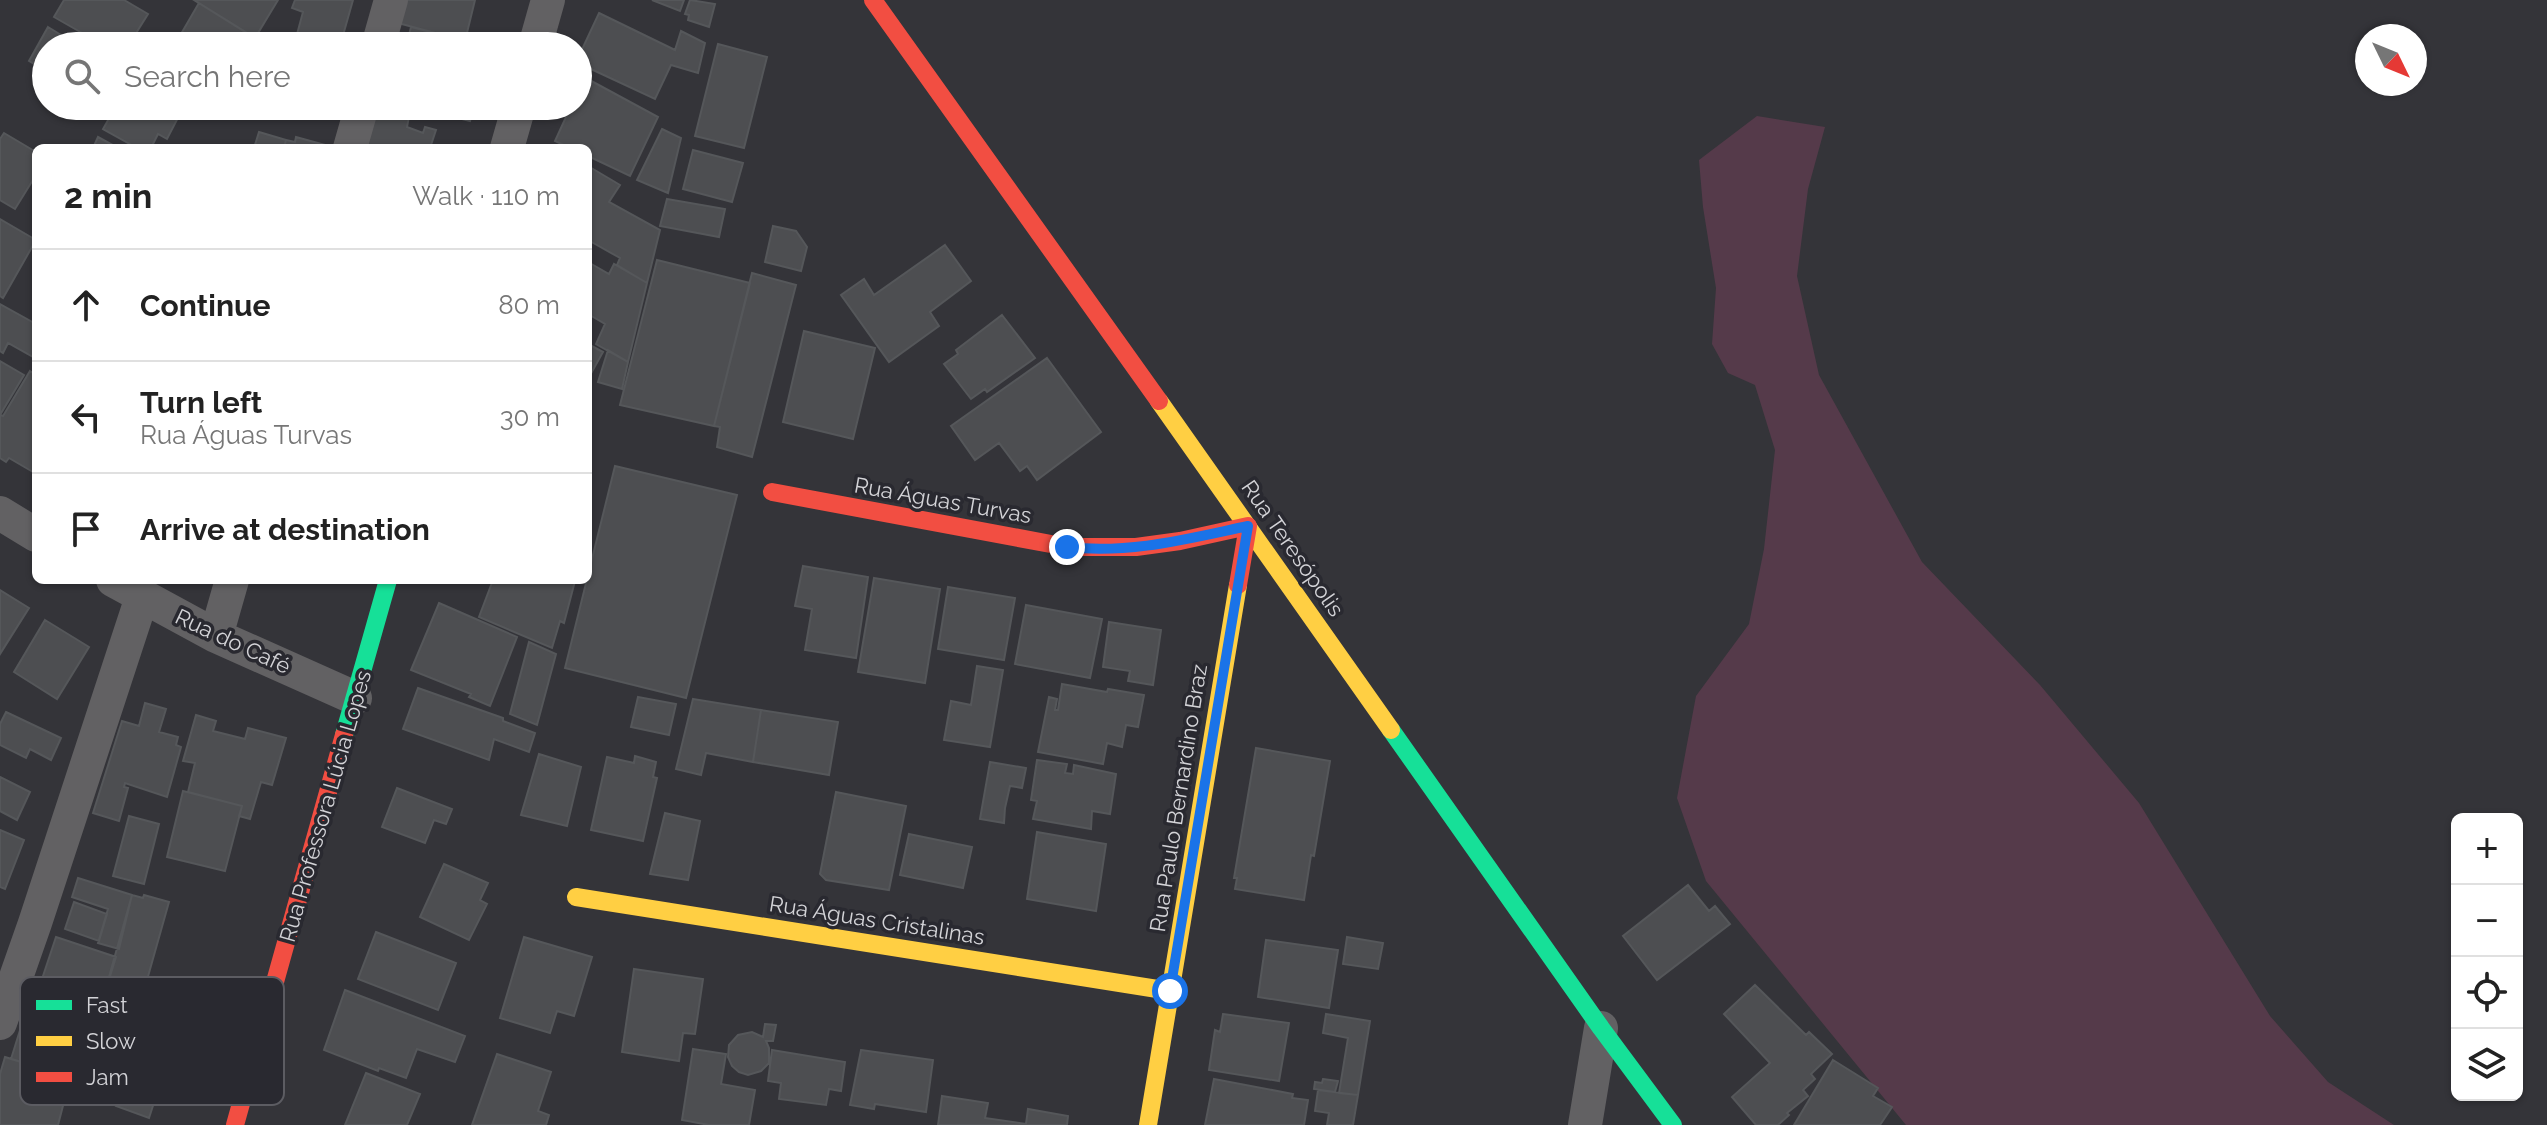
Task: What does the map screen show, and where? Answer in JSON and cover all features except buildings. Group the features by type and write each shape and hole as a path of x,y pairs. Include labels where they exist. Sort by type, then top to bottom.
{"street":[{"path":"382,32 391,0"},
{"path":"539,32 548,0"},
{"name":"Rua Teresópolis","path":"873,0 1601,1028 1673,1125"},
{"path":"351,144 358,120"},
{"path":"508,144 515,120"},
{"name":"Rua Águas Turvas","path":"772,492 1102,551 1161,545 1248,526"},
{"path":"0,513 32,533"},
{"name":"Rua Paulo Bernardino Braz","path":"1148,1125 1248,526"},
{"path":"216,636 231,584"},
{"name":"Rua Professora Lúcia Lopes","path":"277,977 387,584"},
{"path":"0,1023 45,894 127,588"},
{"name":"Rua do Café","path":"127,588 216,636 355,698"},
{"name":"Rua Águas Cristalinas","path":"576,897 1170,991"},
{"path":"1585,1125 1601,1028"},
{"name":"Rua Professora Lúcia Lopes","path":"235,1125 241,1105"}],"shaded area":[{"path":"1757,116 1825,127 1808,189 1797,276 1819,375 1922,562 2040,685 2139,803 2270,1016 2328,1082 2394,1125 1906,1125 1706,881 1677,798 1696,696 1749,624 1764,549 1775,450 1755,385 1728,373 1712,344 1716,288 1699,160"}],"traffic: fast":[{"path":"344,735 387,584"},
{"path":"1391,730 1673,1125"}],"traffic: slow":[{"path":"1159,401 1391,730"},
{"path":"1148,1125 1238,585"},
{"path":"576,897 1170,991"}],"traffic: jam":[{"path":"873,0 1159,401"},
{"path":"772,492 1067,547 1136,547 1248,526 1238,585"},
{"path":"276,977 344,735"},
{"path":"235,1125 241,1105"}],"route":[{"path":"1067,547 1102,551 1161,545 1248,526 1170,991"}]}
